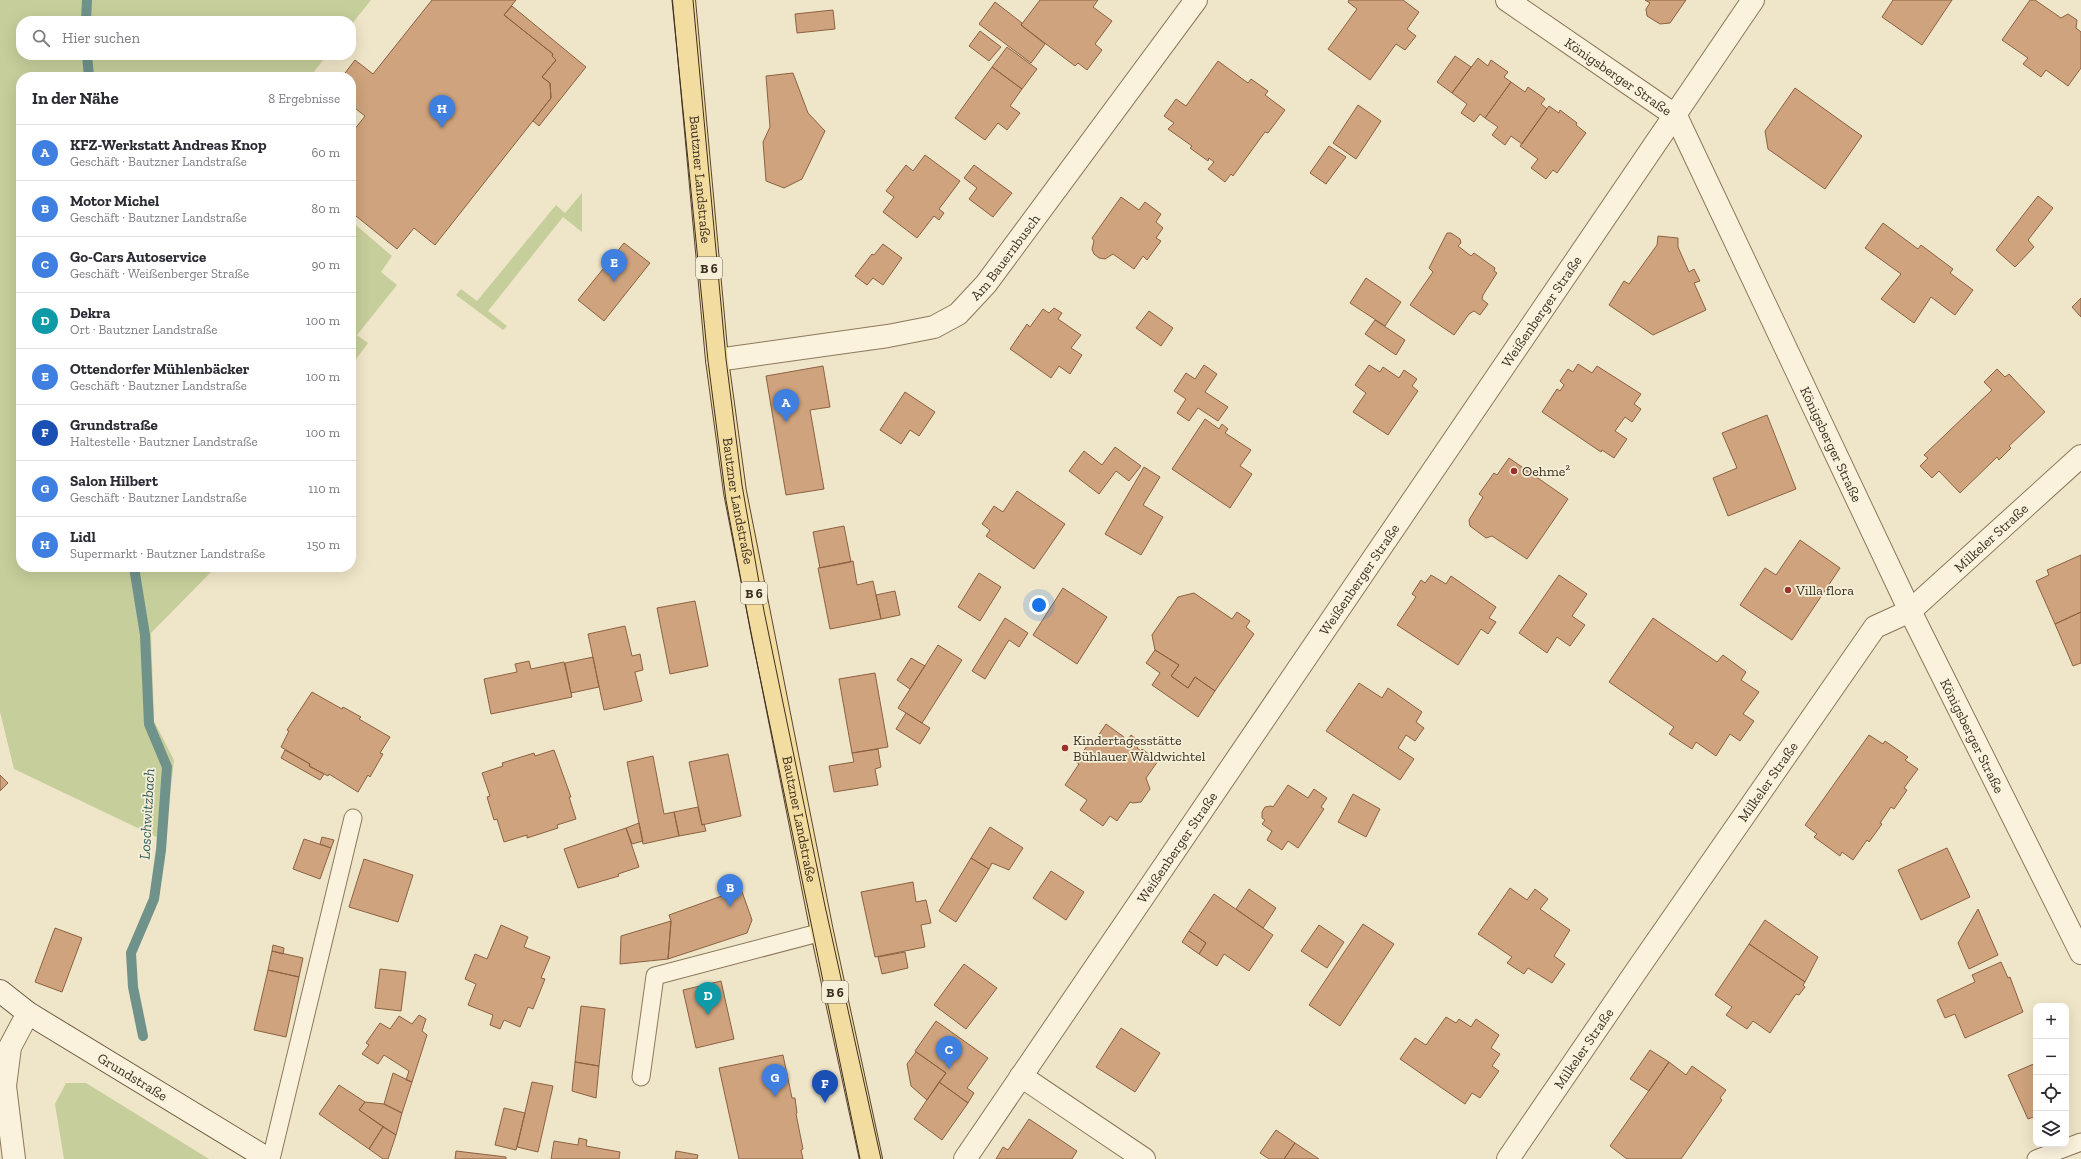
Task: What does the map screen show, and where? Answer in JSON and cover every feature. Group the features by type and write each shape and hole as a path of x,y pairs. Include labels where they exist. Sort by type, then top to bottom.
{"main road":[{"name":"Bautzner Landstraße","path":"684,0 717,360 736,499 822,932 871,1159"}],"street":[{"name":"Am Bauernbusch","path":"717,360 888,336 934,327 958,314 986,284 1196,0"},
{"name":"Königsberger Straße","path":"1507,0 1676,116 1910,611 2081,953"},
{"name":"Weißenberger Straße","path":"965,1159 1676,116 1753,0"},
{"name":"Milkeler Straße","path":"1508,1159 1639,967 1875,628 1910,611 2081,456"},
{"name":"Grundstraße","path":"0,991 28,1013 269,1159"},
{"path":"14,1159 5,1086 10,1047 28,1013"},
{"path":"1021,1076 1144,1159"}],"lane":[{"path":"269,1159 353,818"},
{"path":"641,1077 655,976 822,932"},
{"path":"2036,1159 2081,1142"}],"green space":[{"path":"0,0 371,0 356,19 356,16 16,16 16,60 323,60 314,72 16,72 16,572 211,572 151,633 154,721 174,760 165,841 14,769 0,712"},
{"path":"582,193 582,232 563,217 488,311 507,326 503,330 456,295 461,289 477,301 556,205 565,213"},
{"path":"356,225 392,256 381,272 397,285 357,335 368,343 356,359"},
{"path":"66,1083 86,1083 209,1159 64,1159 55,1104"}],"building":[{"path":"432,0 516,0 504,15 553,54 552,56 556,60 542,77 550,83 551,98 435,245 414,228 397,249 356,216 356,128 365,116 356,109 356,72 346,72 355,60 373,74"},
{"path":"1040,0 1098,0 1093,7 1112,21 1095,44 1102,50 1087,70 1078,63 1075,66 1021,25"},
{"path":"1349,0 1403,0 1419,12 1407,29 1416,36 1405,50 1396,44 1370,80 1328,49 1357,9 1348,2"},
{"path":"1645,0 1686,0 1670,23 1660,24 1647,16 1646,9 1650,3"},
{"path":"1893,0 1952,0 1922,45 1882,17"},
{"path":"2030,0 2035,0 2061,18 2068,14 2077,20 2076,28 2081,32 2081,68 2068,86 2046,70 2041,77 2023,64 2028,58 2002,40"},
{"path":"995,2 1022,23 1021,25 1045,44 1031,63 979,24"},
{"path":"512,6 586,67 539,126 533,121 551,98 550,83 542,77 556,60 552,56 553,54 504,15"},
{"path":"833,10 835,29 797,33 795,14"},
{"path":"980,31 1001,47 989,61 969,46"},
{"path":"1007,47 1037,69 1022,89 992,67"},
{"path":"1455,56 1471,67 1452,93 1437,82"},
{"path":"1478,58 1488,66 1491,60 1508,72 1504,77 1511,82 1485,118 1480,114 1474,122 1461,113 1467,104 1452,93"},
{"path":"1218,61 1248,83 1251,79 1268,91 1265,95 1285,110 1268,133 1265,132 1233,176 1231,174 1225,182 1208,169 1214,162 1209,158 1208,161 1190,148 1192,146 1168,129 1174,123 1164,116 1176,99 1186,106"},
{"path":"992,67 1022,89 1010,106 1020,113 1007,130 998,123 985,140 955,118"},
{"path":"793,73 808,113 825,131 802,179 784,188 766,181 763,142 770,127 766,76"},
{"path":"1511,82 1525,92 1528,87 1545,99 1541,104 1547,109 1522,144 1511,136 1505,145 1492,135 1498,127 1485,118"},
{"path":"1795,88 1862,136 1825,189 1768,149 1765,131"},
{"path":"1358,105 1381,121 1356,159 1333,143"},
{"path":"1549,106 1559,113 1560,110 1577,123 1576,125 1586,133 1557,173 1553,170 1546,179 1531,168 1538,159 1520,146"},
{"path":"1329,146 1346,157 1326,184 1310,173"},
{"path":"925,155 960,181 939,209 944,213 939,220 934,216 917,238 883,212 894,197 886,191 906,165 913,171"},
{"path":"974,165 1012,193 993,217 969,199 977,188 964,178"},
{"path":"2038,196 2053,208 2028,240 2034,247 2015,267 1996,250"},
{"path":"1121,197 1139,210 1145,202 1161,214 1156,222 1163,228 1156,238 1161,241 1147,260 1143,256 1134,269 1113,254 1105,259 1099,258 1094,254 1092,249 1094,241 1092,238"},
{"path":"1883,223 1918,249 1921,245 1953,269 1950,273 1973,290 1955,315 1931,297 1914,323 1881,299 1901,274 1865,248"},
{"path":"1447,233 1451,233 1460,239 1461,243 1458,246 1471,256 1474,253 1495,268 1494,271 1497,273 1483,295 1482,299 1488,304 1480,315 1474,311 1469,314 1454,335 1410,305 1433,272 1429,268"},
{"path":"1658,236 1678,238 1678,247 1689,272 1694,269 1700,281 1694,283 1706,310 1653,335 1609,305 1624,281 1629,284 1657,245"},
{"path":"624,243 650,263 604,321 578,300"},
{"path":"883,244 902,258 883,285 873,278 867,285 855,276 872,254 874,255"},
{"path":"1366,278 1401,302 1385,326 1350,303"},
{"path":"2081,298 2081,317 2072,307"},
{"path":"1054,308 1062,313 1058,319 1081,335 1071,348 1082,355 1070,374 1059,366 1051,378 1010,349 1027,324 1030,327 1043,309 1049,313"},
{"path":"1149,311 1173,328 1161,346 1136,328"},
{"path":"1375,320 1405,340 1396,355 1365,334"},
{"path":"1578,364 1592,373 1597,366 1641,394 1634,404 1641,409 1632,422 1625,417 1615,431 1627,439 1614,458 1602,450 1601,452 1542,412 1557,389 1560,391 1564,385 1560,381 1568,369 1573,372"},
{"path":"1204,365 1217,374 1205,392 1228,407 1218,421 1198,408 1189,421 1177,413 1186,399 1174,391 1186,373 1195,379"},
{"path":"1369,365 1380,372 1383,367 1399,378 1404,370 1417,379 1412,386 1418,391 1388,435 1353,412 1366,393 1355,385"},
{"path":"823,366 830,407 810,410 824,489 786,495 766,376"},
{"path":"1997,369 2005,377 2009,374 2045,412 2009,446 2011,448 1999,460 1997,457 1960,493 1939,471 1932,478 1920,466 1928,458 1924,455 1992,390 1984,382"},
{"path":"905,392 935,412 919,436 910,430 901,444 880,430"},
{"path":"1767,415 1796,489 1728,516 1713,478 1737,468 1722,433"},
{"path":"1205,419 1219,429 1222,424 1228,429 1225,433 1251,450 1240,466 1252,474 1230,508 1172,469"},
{"path":"1115,447 1141,466 1129,481 1116,471 1099,494 1069,471 1084,451 1102,465"},
{"path":"1509,458 1568,499 1527,559 1492,536 1486,538 1470,526 1469,520 1483,497 1479,494 1494,473 1497,475"},
{"path":"1144,467 1160,477 1143,505 1163,517 1141,555 1105,534"},
{"path":"1017,491 1065,524 1034,569 986,536 990,530 982,524 994,506 1003,512"},
{"path":"844,526 851,562 820,568 813,532"},
{"name":"Villa flora","path":"1800,540 1840,568 1792,640 1740,605 1765,568 1776,575"},
{"path":"2081,555 2081,612 2055,624 2036,581 2049,575 2047,570"},
{"path":"853,561 857,585 873,581 881,619 830,629 818,568"},
{"path":"979,573 1001,587 980,621 958,607"},
{"path":"1431,575 1446,584 1451,576 1496,607 1489,618 1496,622 1488,634 1481,629 1458,665 1397,625 1416,597 1412,594 1421,580 1425,583"},
{"path":"1559,575 1587,594 1572,616 1585,625 1570,646 1557,637 1547,653 1519,633"},
{"path":"1063,588 1107,617 1077,664 1033,635"},
{"path":"895,591 900,615 881,619 876,595"},
{"path":"1194,593 1232,619 1237,612 1250,621 1246,627 1254,634 1215,691 1195,677 1188,688 1171,676 1179,665 1155,650 1152,635 1178,597"},
{"path":"695,601 708,666 670,674 657,608"},
{"path":"2081,612 2081,663 2073,666 2055,624"},
{"path":"1005,618 1028,633 1019,647 1009,640 985,679 972,671"},
{"path":"1653,618 1717,662 1723,655 1746,672 1741,680 1759,692 1743,714 1754,721 1740,741 1730,734 1716,756 1696,742 1692,749 1669,734 1674,727 1609,682"},
{"path":"625,626 632,656 640,654 643,670 635,672 642,701 604,710 588,634"},
{"path":"938,645 962,660 922,723 898,708"},
{"path":"1155,650 1179,665 1171,676 1188,688 1195,677 1215,691 1198,717 1152,685 1160,673 1146,663"},
{"path":"593,657 599,687 571,693 565,663"},
{"path":"911,658 925,666 910,689 897,680"},
{"path":"529,661 531,669 564,662 572,697 491,714 484,679 517,672 515,664"},
{"path":"875,673 888,747 852,753 839,679"},
{"path":"1359,683 1382,698 1388,688 1422,712 1416,722 1424,728 1415,741 1406,735 1398,748 1414,759 1400,780 1326,731"},
{"path":"312,692 342,709 343,707 361,717 359,719 390,737 380,753 383,754 370,777 368,775 358,792 329,774 328,776 309,766 310,764 281,747 289,731 287,730"},
{"path":"906,713 930,728 920,744 896,729"},
{"path":"1106,724 1124,737 1123,739 1127,741 1131,735 1140,742 1137,748 1141,751 1142,749 1158,761 1146,778 1150,789 1141,802 1130,802 1117,821 1110,816 1103,826 1080,810 1087,800 1065,785 1079,764 1076,762 1089,743 1092,745"},
{"path":"1869,735 1883,744 1885,741 1908,757 1905,760 1918,769 1904,788 1907,790 1894,809 1891,807 1880,823 1882,824 1869,842 1867,840 1853,860 1842,852 1840,856 1814,837 1817,834 1805,825"},
{"path":"878,749 881,767 875,769 878,785 834,792 829,766 854,762 852,753"},
{"path":"285,750 324,774 320,780 281,758"},
{"path":"554,750 571,797 569,797 576,819 557,825 558,828 527,838 527,835 504,842 497,819 494,820 487,797 490,796 482,773 503,766 502,763 534,753 535,756"},
{"path":"728,754 741,816 702,825 689,762"},
{"path":"653,756 664,814 674,812 679,836 643,844 627,762"},
{"path":"0,775 8,783 0,791"},
{"path":"1288,785 1308,798 1314,789 1327,798 1321,807 1324,809 1298,848 1288,841 1282,850 1267,840 1272,831 1262,824 1265,820 1262,818 1262,812 1265,807 1273,807"},
{"path":"1353,794 1380,809 1366,837 1338,822"},
{"path":"698,807 702,825 704,824 706,831 679,836 674,812"},
{"path":"639,823 643,841 632,844 626,828"},
{"path":"990,827 1023,848 1009,870 992,863 989,869 971,858"},
{"path":"626,828 639,867 618,874 619,876 578,888 564,849"},
{"path":"322,837 334,840 331,848 320,844"},
{"path":"304,839 331,848 320,879 293,869"},
{"path":"1947,848 1970,897 1921,920 1898,870"},
{"path":"971,858 989,869 956,922 939,911"},
{"path":"364,859 413,875 398,922 349,907"},
{"path":"1051,871 1084,892 1066,920 1033,898"},
{"path":"913,882 916,902 926,900 931,923 921,925 925,947 875,957 861,892"},
{"path":"1510,888 1527,900 1535,889 1548,899 1540,909 1570,930 1554,956 1565,964 1552,983 1528,968 1524,974 1507,963 1512,957 1478,934"},
{"path":"741,889 752,920 747,933 668,959 671,921 669,915"},
{"path":"1249,889 1276,908 1263,928 1236,909"},
{"path":"1214,894 1273,935 1249,971 1224,954 1217,966 1199,954 1206,943 1189,931"},
{"path":"1978,909 1998,955 1969,969 1958,943"},
{"path":"1765,920 1818,957 1805,982 1749,944"},
{"path":"671,921 668,959 620,964 621,936"},
{"path":"1363,924 1394,944 1340,1026 1309,1005"},
{"path":"501,925 528,937 524,947 550,957 541,978 545,979 533,1009 528,1007 520,1027 504,1020 500,1029 490,1025 493,1015 468,1005 476,984 465,979 475,954 487,959"},
{"path":"1319,925 1344,942 1327,968 1301,951"},
{"path":"55,928 82,938 62,992 35,982"},
{"path":"1189,931 1206,943 1199,954 1182,942"},
{"path":"1749,944 1805,982 1803,985 1805,987 1799,995 1796,994 1770,1033 1753,1021 1747,1029 1726,1015 1732,1007 1715,995"},
{"path":"273,945 284,948 283,954 272,951"},
{"path":"272,951 303,958 299,977 268,970"},
{"path":"905,952 908,968 882,974 878,957"},
{"path":"2001,962 2008,978 2010,977 2023,1012 1965,1038 1955,1014 1945,1018 1937,1000 1975,982 1972,975"},
{"path":"964,964 997,988 966,1029 934,1005"},
{"path":"380,969 406,972 401,1011 375,1008"},
{"path":"268,970 299,977 286,1037 254,1030"},
{"path":"721,981 734,1039 696,1048 683,990"},
{"path":"581,1006 605,1009 599,1066 575,1062"},
{"path":"419,1015 426,1019 422,1031 427,1035 412,1082 406,1080 409,1071 384,1055 378,1064 362,1054 369,1045 366,1043 380,1023 390,1029 399,1016 412,1024"},
{"path":"1446,1017 1456,1023 1459,1019 1471,1027 1476,1019 1499,1035 1491,1048 1500,1054 1492,1066 1499,1071 1480,1098 1472,1093 1465,1104 1400,1059 1415,1038 1426,1045"},
{"path":"936,1021 988,1058 967,1088 974,1093 968,1103 939,1082 946,1073 915,1051"},
{"path":"1121,1028 1160,1053 1135,1092 1096,1067"},
{"path":"1650,1050 1669,1062 1649,1091 1630,1079"},
{"path":"916,1052 946,1073 927,1100 911,1086 907,1064"},
{"path":"783,1055 792,1098 795,1098 796,1114 803,1149 801,1150 803,1159 739,1159 719,1068"},
{"path":"575,1062 599,1066 596,1098 572,1091"},
{"path":"1669,1062 1686,1075 1692,1066 1726,1090 1720,1098 1722,1100 1681,1159 1627,1159 1610,1146"},
{"path":"2033,1064 2033,1117 2028,1119 2008,1075"},
{"path":"393,1073 412,1082 402,1113 384,1104"},
{"path":"532,1082 553,1086 538,1152 517,1147"},
{"path":"939,1082 968,1103 942,1140 914,1119"},
{"path":"339,1085 365,1102 359,1110 383,1127 369,1149 319,1114"},
{"path":"365,1102 384,1104 402,1113 396,1135 359,1110"},
{"path":"504,1108 525,1113 516,1150 495,1145"},
{"path":"1029,1119 1077,1151 1072,1159 996,1159 1003,1147 1008,1150"},
{"path":"383,1127 396,1135 388,1159 383,1159 369,1149"},
{"path":"1276,1130 1295,1143 1284,1159 1269,1159 1260,1153"},
{"path":"579,1138 587,1140 586,1146 620,1152 619,1159 551,1159 554,1141 578,1145"},
{"path":"1295,1143 1319,1159 1284,1159"},
{"path":"456,1151 506,1157 506,1159 455,1159"},
{"path":"676,1151 698,1155 697,1159 675,1159"}],"waterway":[{"name":"Loschwitzbach","path":"86,16 87,0"},
{"name":"Loschwitzbach","path":"87,60 89,72"},
{"name":"Loschwitzbach","path":"135,572 145,635 149,724 167,767 161,850 154,899 131,953 133,987 143,1036"}],"tram line":[{"path":"672,0 708,361 726,500 751,634 860,1159"},
{"path":"693,0 726,359 742,485 764,611 825,906 881,1159"}],"place":[{"name":"Lidl","path":"442,128"},
{"name":"Ottendorfer Mühlenbäcker","path":"614,282"},
{"name":"KFZ-Werkstatt Andreas Knop","path":"786,422"},
{"name":"Oehme²","path":"1514,471"},
{"name":"Villa flora","path":"1788,590"},
{"name":"Kindertagesstätte Bühlauer Waldwichtel","path":"1065,748"},
{"name":"Motor Michel","path":"730,907"},
{"name":"Dekra","path":"708,1015"},
{"name":"Go-Cars Autoservice","path":"949,1069"},
{"name":"Salon Hilbert","path":"775,1097"},
{"name":"Grundstraße","path":"825,1103"}]}
